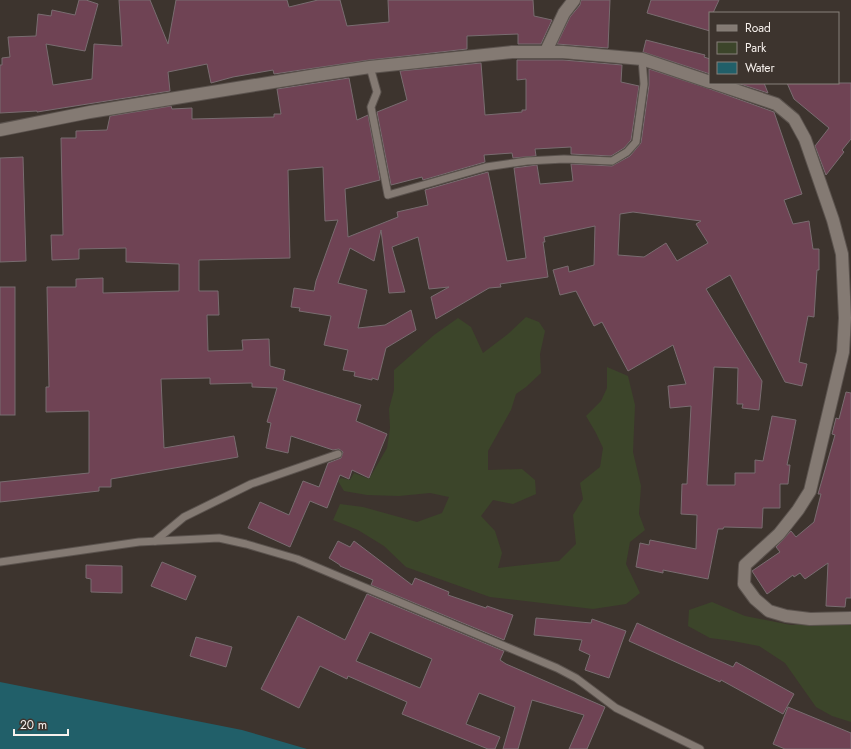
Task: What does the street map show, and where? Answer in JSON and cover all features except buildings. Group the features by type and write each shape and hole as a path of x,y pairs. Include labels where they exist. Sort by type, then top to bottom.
{"street":[{"path":"546,51 564,13 574,0"},
{"path":"0,130 90,112 317,75 370,67 512,52 546,51 642,59 709,82"},
{"path":"717,84 776,104 794,119 805,139 833,220 842,254 845,287 843,352 810,491 798,510 779,534 745,565 744,584 755,599 769,611 786,616 810,619 851,618"}],"lane":[{"path":"370,67 377,92 371,107 388,195 486,167 527,161 564,159 612,161 627,152 636,142 644,84 642,59"},
{"path":"155,541 184,517 251,484 338,454"},
{"path":"0,562 139,542 219,538 246,544 297,559 557,668 576,678 616,708 700,749"}],"green space":[{"path":"526,317 539,322 545,331 540,354 541,373 516,394 511,410 488,451 488,470 522,469 535,480 536,494 513,504 493,500 481,516 495,531 502,553 498,568 559,561 576,544 573,515 583,499 580,483 600,467 603,448 586,416 601,401 607,388 607,367 628,376 635,405 633,452 641,486 639,514 645,530 630,542 626,564 640,593 626,604 593,609 490,597 406,567 384,546 358,530 333,520 340,504 363,507 417,522 442,513 449,497 430,493 399,496 367,495 344,491 338,481 341,478 350,480 354,473 369,479 387,448 390,428 389,409 394,390 394,370 434,335 458,318 471,327 483,353 508,334"},
{"path":"712,602 745,616 791,625 851,621 851,722 832,716 816,707 785,663 759,646 710,638 688,626 689,610"}],"water":[{"path":"0,682 242,730 307,749 0,749"}]}
